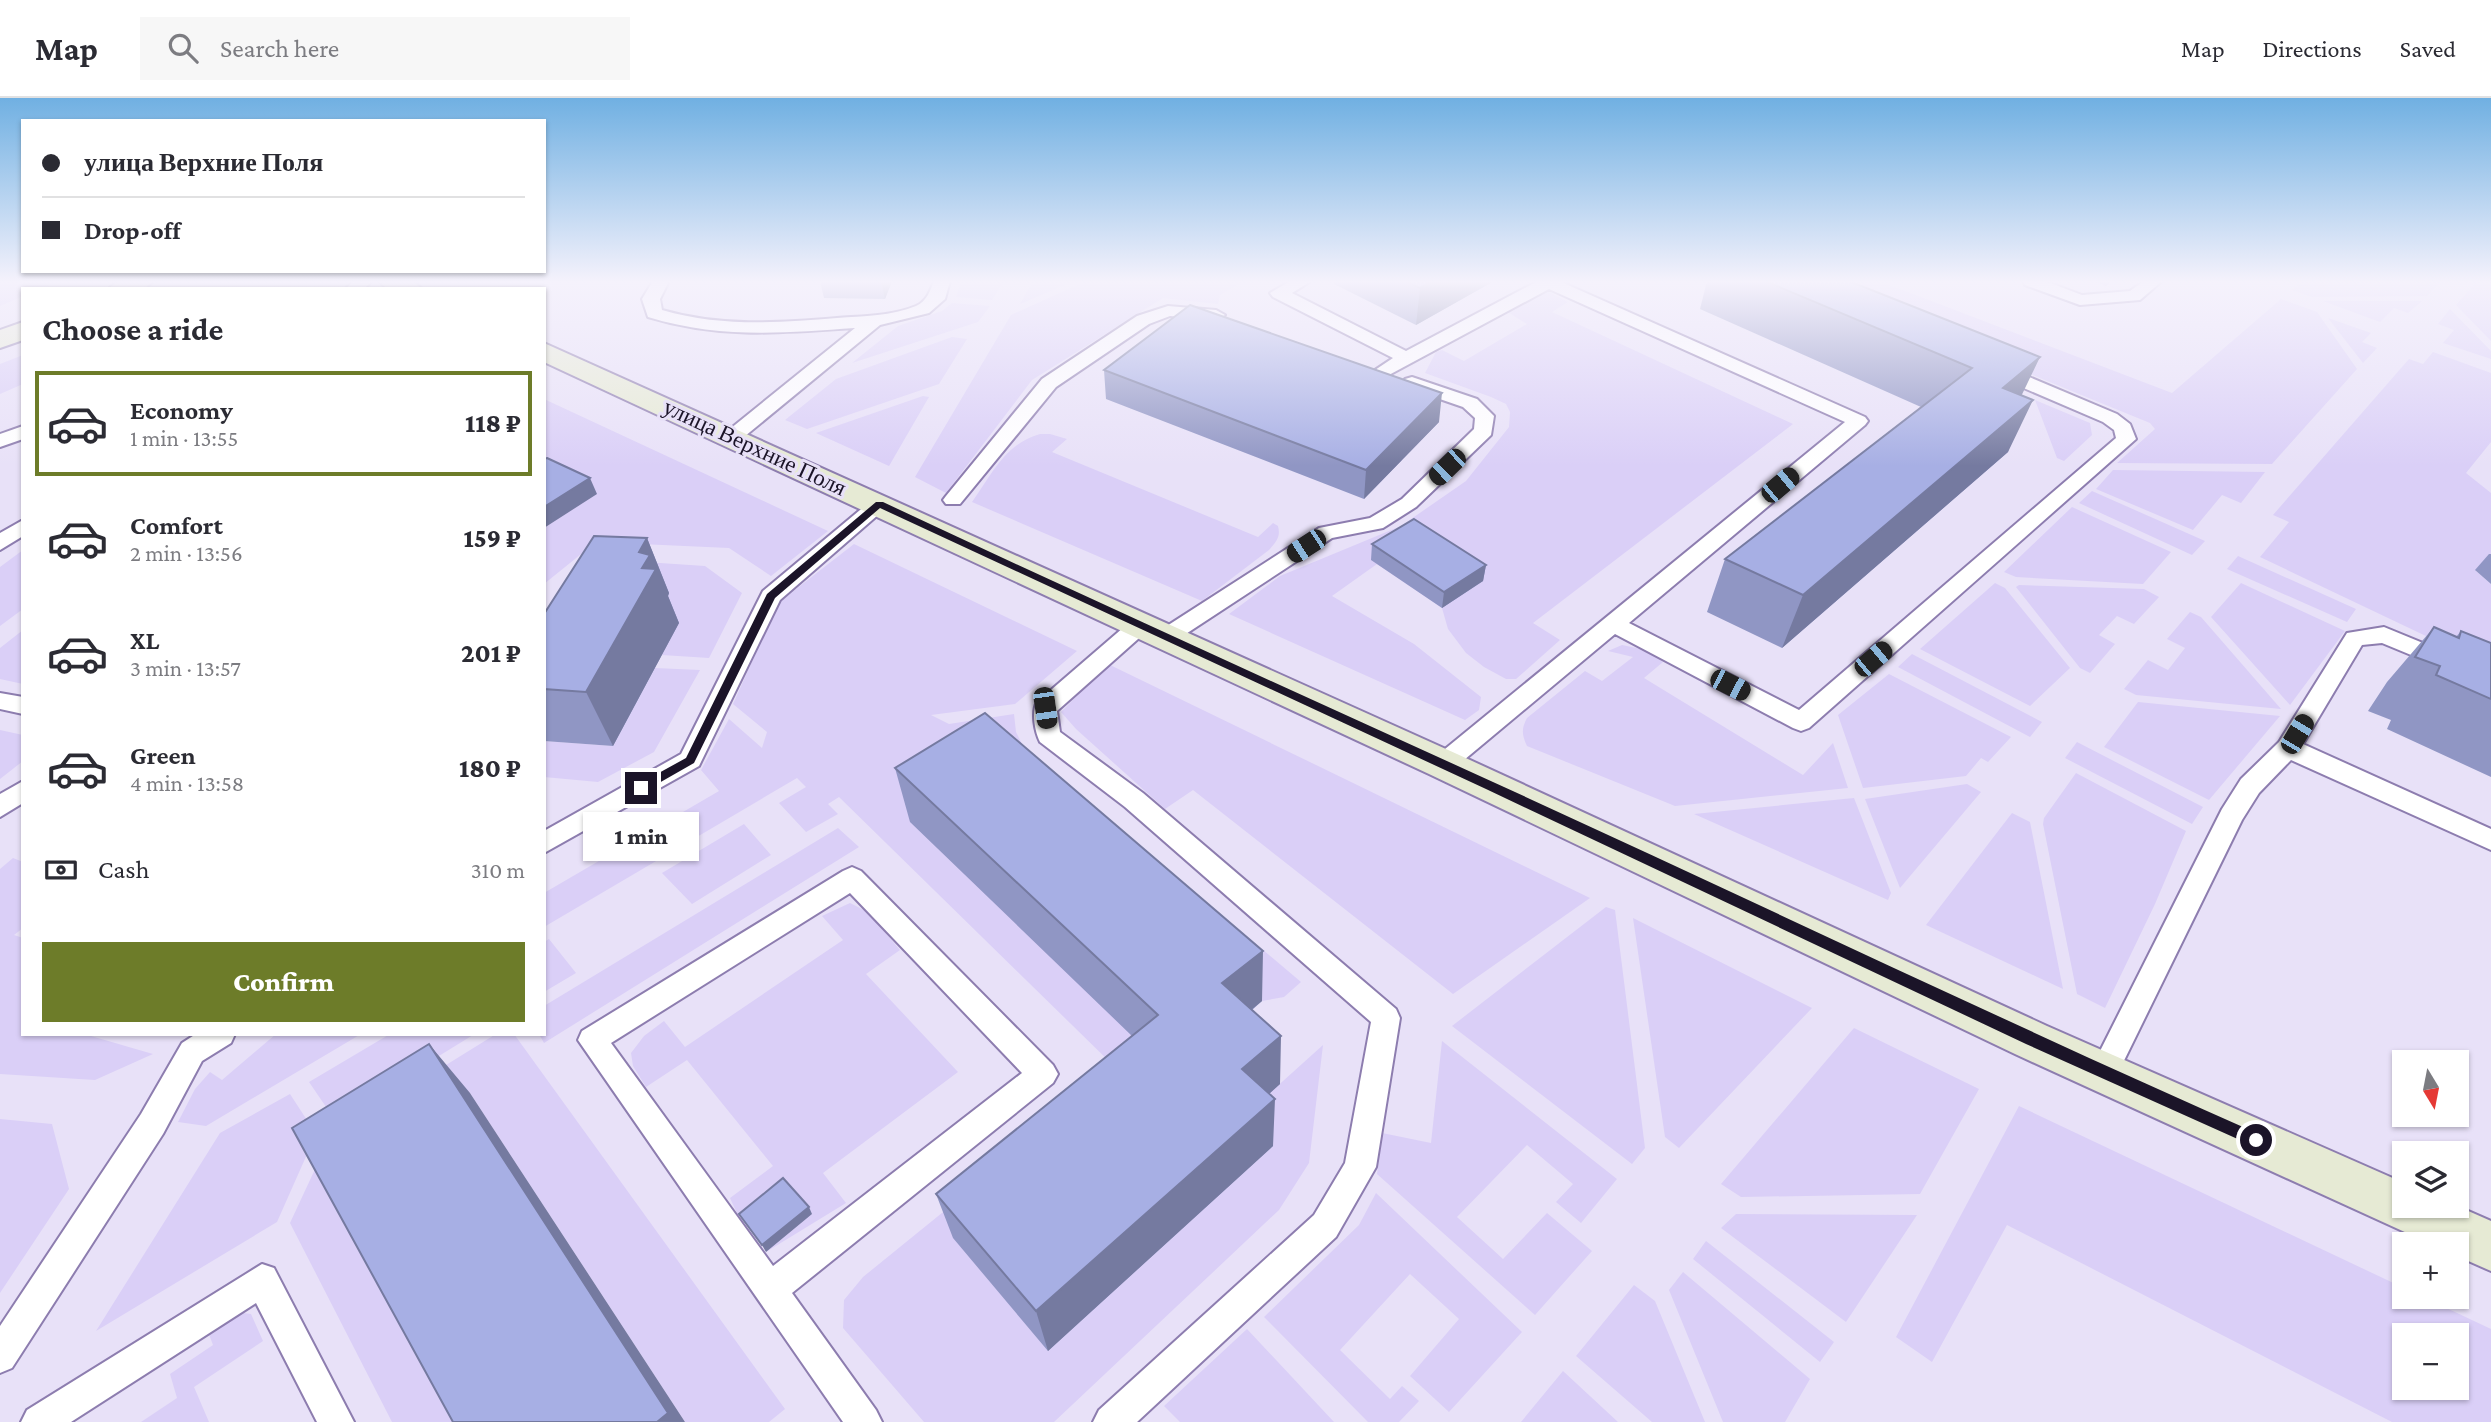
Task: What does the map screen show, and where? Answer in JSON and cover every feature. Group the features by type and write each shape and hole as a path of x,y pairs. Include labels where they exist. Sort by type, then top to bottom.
{"street":[{"name":"улица Верхние Поля","path":"546,352 1443,764 2104,1072 2491,1246"}],"lane":[{"path":"732,436 847,343"},
{"path":"953,500 1049,383 1109,343"},
{"path":"1376,343 1406,358"},
{"path":"1111,1422 1325,1226 1360,1167 1386,1018 1134,800 1048,736 1045,708 1152,632 1326,533 1376,523 1409,503 1484,431 1485,415 1470,403 1375,370 1434,343"},
{"path":"1443,764 1858,421 1685,343"},
{"path":"1613,624 1801,722 2126,439 2123,428 2110,418 1976,362"},
{"path":"0,441 21,433"},
{"path":"546,842 690,760 771,596 879,504"},
{"path":"0,543 21,527"},
{"path":"2104,1072 2231,816 2250,786 2288,748 2355,638 2384,635 2491,680"},
{"path":"0,701 21,706"},
{"path":"2288,748 2491,840"},
{"path":"0,807 21,791"},
{"path":"770,1289 1043,1074 852,878 593,1040 864,1422"},
{"path":"0,1356 152,1124 192,1052 218,1036"},
{"path":"39,1422 262,1280 336,1422"}],"shaded area":[{"path":"877,343 914,343 852,363"},
{"path":"936,343 965,343 939,384 807,429 785,420 836,379"},
{"path":"995,343 1091,343 1032,380 946,493 915,477"},
{"path":"1495,343 1618,343 1793,424 1533,623 1560,640 1516,679 1506,679 1466,653 1448,629 1442,608 1377,564 1332,596 1414,644 1481,697 1479,710 1465,720 1229,614 1280,576 1401,526 1466,481 1509,427 1510,412 1506,404 1425,373 1436,352 1442,350 1464,361"},
{"path":"1954,343 2041,343 2172,393 2230,343 2339,343 2357,369 2272,464 2117,463 2155,429 2150,423"},
{"path":"2347,343 2364,343 2377,348 2363,363"},
{"path":"2443,343 2483,343 2491,351 2491,359"},
{"path":"2433,352 2491,373 2491,442 2466,473 2491,493 2491,569 2476,571 2491,584 2491,647 2428,637 2260,557 2289,522 2273,515 2409,359 2423,364"},
{"path":"21,356 21,385 0,394 0,364"},
{"path":"923,396 929,397 889,466 816,433"},
{"path":"546,400 828,531 771,576 729,548 596,542 546,582"},
{"path":"2035,400 2090,423 2092,435 2064,461 2057,458"},
{"path":"1040,434 1067,439 1052,452 1258,537 1273,523 1278,526 1277,539 1269,550 1202,601 972,502 1009,452 1028,438"},
{"path":"2113,470 2265,472 2241,503 2222,495 2193,530 2096,489"},
{"path":"2092,491 2205,541 2192,555 2079,503"},
{"path":"2072,507 2171,552 2143,584 2016,577 2004,572"},
{"path":"854,544 1077,651 1015,704 931,715 949,724 1014,714 1016,732 1024,748 1301,982 1284,997 1262,1001 996,767 1162,1064 1048,1351 1273,1146 1243,1117 1323,1045 1309,1163 1279,1210 1054,1422 924,1422 843,1328 844,1300 863,1277 1118,1070 839,797 828,804 838,814 806,832 779,803 806,787 797,778 546,926 546,892 719,791 701,770 729,719 762,748 767,732 733,704 778,603"},
{"path":"21,551 21,610 0,626 0,567"},
{"path":"2238,556 2356,609 2347,622 2227,569"},
{"path":"615,560 705,566 742,593 709,658 662,655 678,624 662,607 669,593 546,713 546,638"},
{"path":"1995,583 2005,588 2070,668 2030,706 1920,649"},
{"path":"2241,583 2345,631 2290,705 2211,617"},
{"path":"2016,587 2144,589 2159,597 2134,624 2117,616 2099,635 2115,644 2090,673 2080,668"},
{"path":"2190,612 2201,617 2281,709 2136,695 2124,689 2148,660 2168,670 2185,648 2167,639"},
{"path":"21,632 21,684 0,679 0,648"},
{"path":"1622,645 1646,650 1663,662 1644,678 1803,775 1833,743 1848,788 1675,806 1527,746 1523,732 1527,718 1585,671 1602,681 1633,657 1608,651"},
{"path":"1912,654 2042,722 2030,737 1898,667"},
{"path":"1108,664 1590,898 1453,994 1193,790 1165,809 1076,729 1061,712"},
{"path":"655,668 700,670 654,752 598,782 546,777 546,741 613,746"},
{"path":"1889,674 2011,737 1988,762 1981,758 1966,776 1863,788 1838,715"},
{"path":"2138,702 2280,716 2209,800 2104,747"},
{"path":"0,730 21,735 21,763 0,779"},
{"path":"2077,742 2203,807 2192,824 2065,758"},
{"path":"2076,773 2186,831 2155,904 2105,1008 2077,994 2043,824 2044,818"},
{"path":"1967,784 1981,792 1900,888 1865,799"},
{"path":"1854,798 1891,893 1888,900 1694,814"},
{"path":"2012,813 2030,822 2063,989 1926,925"},
{"path":"744,824 771,855 692,904 662,873"},
{"path":"838,828 859,847 544,1043 540,1036 546,1036 546,1005"},
{"path":"13,858 21,861 21,930 14,935 21,937 21,1036 91,1036 153,1054 95,1080 0,1074 0,869"},
{"path":"850,903 868,912 900,950 866,974 958,1072 823,1173 846,1203 766,1252 787,1185 741,1222 730,1198 773,1166 687,1060 646,1087 633,1066 631,1053 644,1036 664,1021 685,1047 843,940 822,916"},
{"path":"1606,907 1615,910 1645,1148 1632,1164 1452,1026"},
{"path":"1633,918 1812,1008 1679,1148 1665,1137"},
{"path":"549,939 576,973 546,991 546,941"},
{"path":"1854,1028 1979,1089 1920,1194 1741,1197 1721,1184"},
{"path":"274,1036 358,1036 206,1126 178,1122 195,1089 210,1072 222,1080"},
{"path":"387,1036 471,1036 335,1120 309,1082"},
{"path":"493,1036 515,1036 785,1409 769,1422 685,1422 470,1093 481,1422 392,1422 290,1223 330,1137"},
{"path":"1442,1041 1617,1179 1581,1223 1556,1202 1573,1184 1527,1145 1457,1217 1503,1259 1547,1213 1592,1251 1535,1315 1377,1174 1382,1133 1431,1143"},
{"path":"290,1094 316,1134 277,1222 96,1331 220,1133"},
{"path":"2019,1106 2392,1282 2392,1309 2448,1309 2491,1329 2491,1422 2392,1422 2007,1225 1932,1362 1896,1337"},
{"path":"0,1119 52,1124 69,1189 0,1293"},
{"path":"1376,1193 1522,1332 1449,1412 1410,1376 1459,1319 1410,1274 1340,1350 1390,1399 1402,1386 1419,1401 1399,1422 1368,1422 1264,1317 1359,1225"},
{"path":"1736,1214 1917,1215 1846,1322 1721,1228"},
{"path":"1706,1241 1834,1342 1820,1362 1693,1259"},
{"path":"1683,1272 1810,1379 1785,1422 1723,1422 1669,1290"},
{"path":"1634,1285 1655,1301 1705,1422 1652,1422 1576,1356"},
{"path":"236,1312 251,1314 263,1341 194,1387 209,1422 141,1422 177,1398 170,1374 213,1345 207,1329"},
{"path":"1247,1329 1334,1422 1180,1422 1164,1406"},
{"path":"1563,1371 1618,1422 1521,1422"}],"building":[{"path":"1140,343 1298,343 1442,393 1366,470 1104,370"},
{"path":"1912,343 2004,343 2040,357 2003,388 2033,400 1803,595 1725,559 1972,368"},
{"path":"547,458 590,478 546,506"},
{"path":"1414,519 1486,565 1444,592 1372,544"},
{"path":"594,536 647,538 639,552 650,555 642,568 656,569 586,692 546,689 546,611"},
{"path":"2434,627 2459,638 2461,631 2491,643 2491,699 2436,675 2440,666 2415,657"},
{"path":"985,713 1263,951 1222,983 1281,1036 1242,1069 1275,1099 1036,1311 936,1194 1158,1015 895,768"},
{"path":"429,1044 668,1413 657,1422 453,1422 292,1128"},
{"path":"783,1178 809,1207 762,1245 739,1214"}],"route":[{"path":"641,788 690,760 771,596 879,504 2031,1040 2256,1140"}]}
